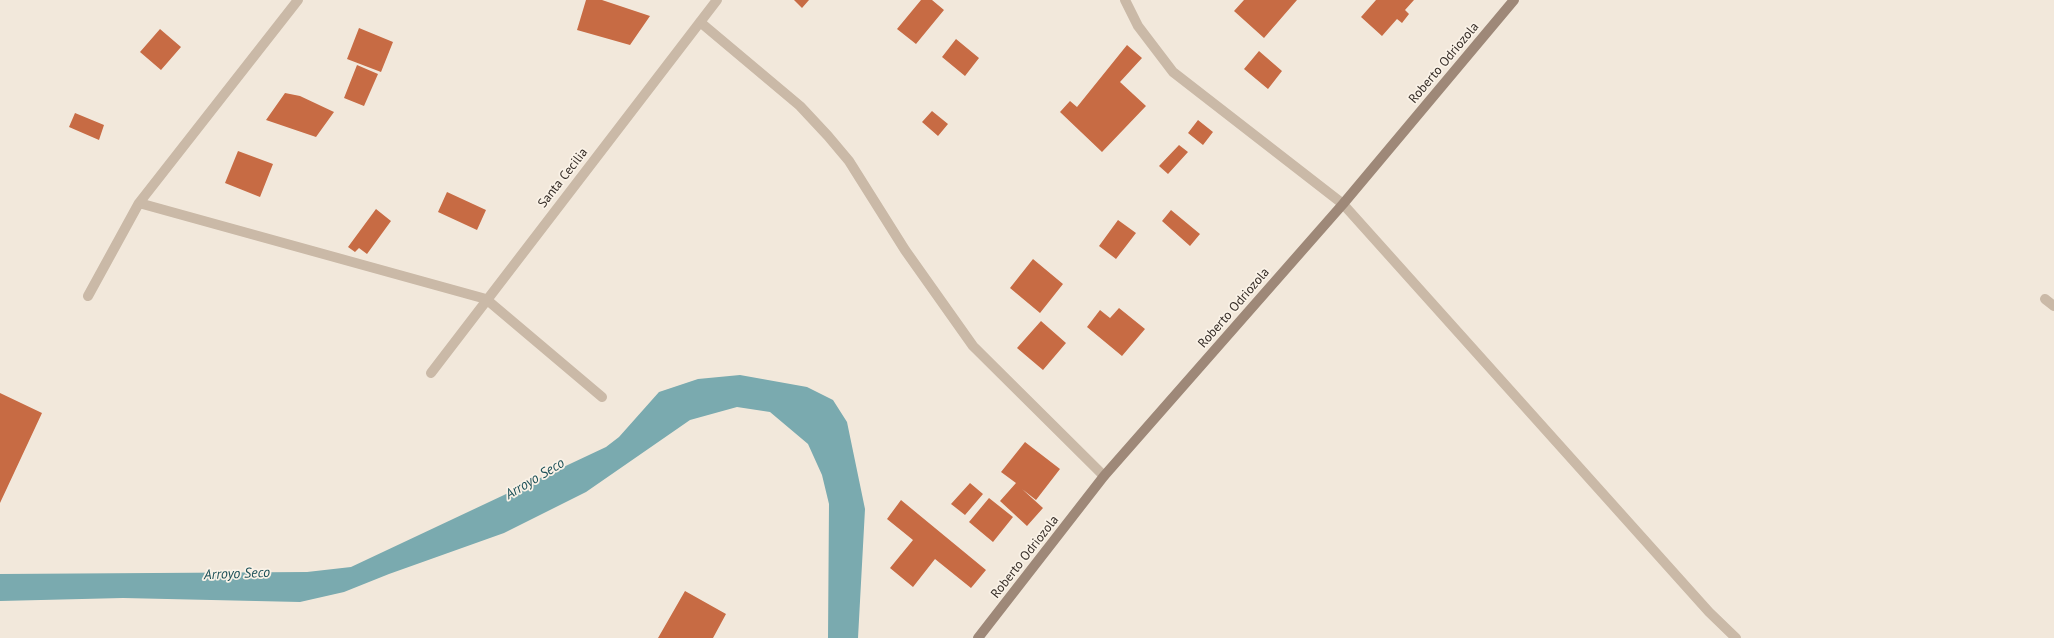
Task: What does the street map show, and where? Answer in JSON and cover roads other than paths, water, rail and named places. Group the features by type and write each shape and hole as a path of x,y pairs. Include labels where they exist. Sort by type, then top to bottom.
{"street":[{"path":"88,296 139,203 298,0"},
{"name":"Santa Cecilia","path":"431,373 486,299 718,0"},
{"path":"1125,0 1138,26 1173,72 1343,204 1709,612 1736,638"},
{"name":"Roberto Odriozola","path":"978,638 1104,476 1343,204 1514,0"},
{"path":"700,22 800,106 828,136 849,161 905,250 973,346 1104,476"},
{"path":"139,203 486,299 602,397"},
{"path":"2045,299 2054,306"}],"water":[{"name":"Arroyo Seco","path":"740,375 807,387 833,400 847,422 865,509 858,638 828,638 829,504 822,475 808,444 770,412 737,407 690,420 586,492 504,533 389,574 344,592 300,602 123,598 0,601 0,574 307,572 351,567 606,447 619,437 659,392 698,379"}]}
